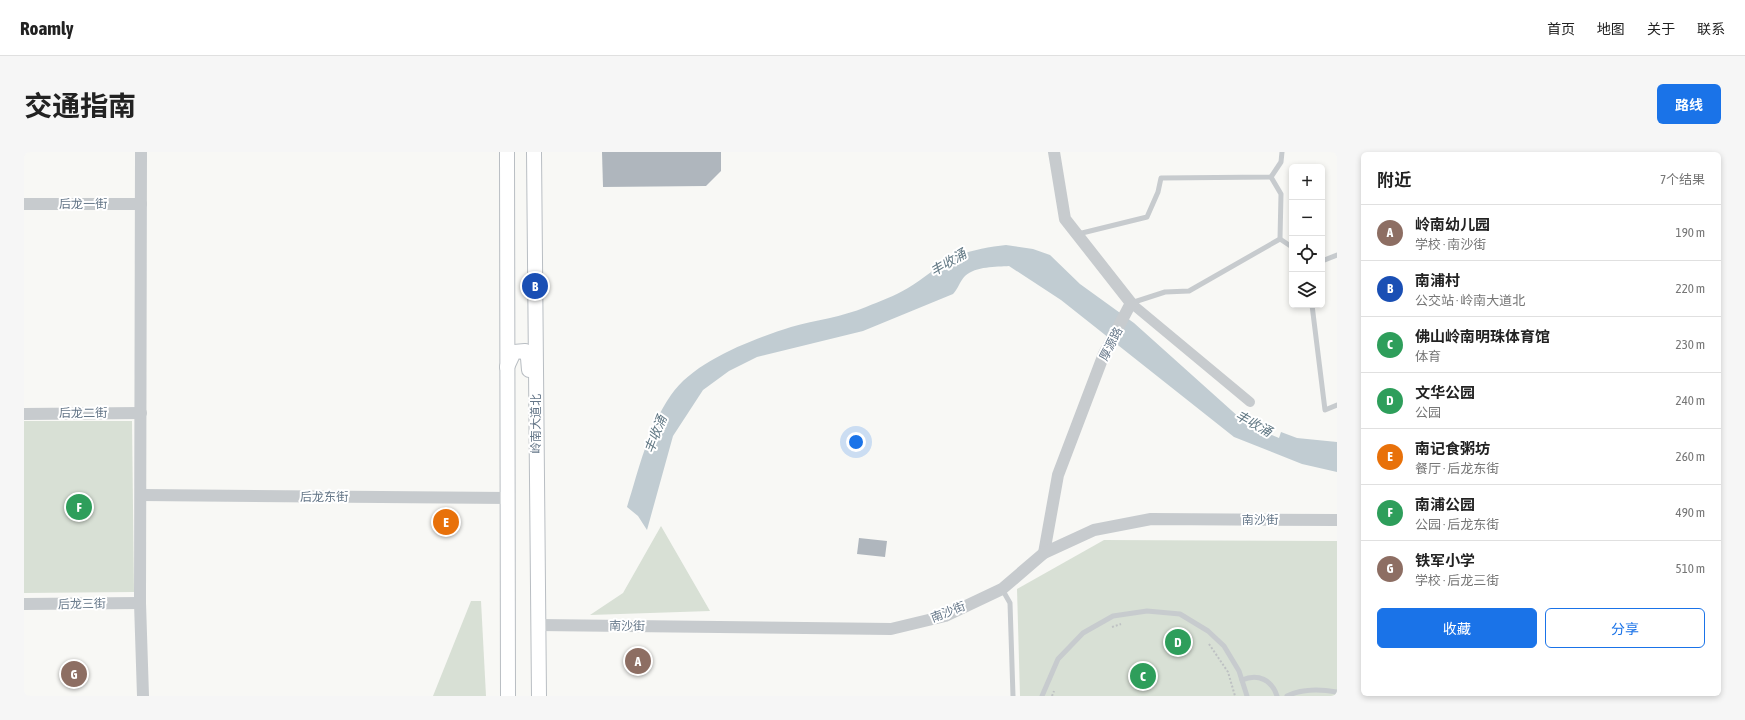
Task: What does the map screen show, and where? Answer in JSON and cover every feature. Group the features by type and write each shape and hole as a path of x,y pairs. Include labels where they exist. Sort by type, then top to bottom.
{"main road":[{"path":"507,152 508,696"},
{"name":"岭南大道北","path":"534,152 539,696"},
{"path":"507,367 514,352 525,351 529,366 529,399 536,417"}],"street":[{"path":"141,152 140,603 143,696"},
{"path":"1054,152 1065,219 1131,303 1250,402"},
{"name":"后龙一街","path":"24,204 141,204"},
{"name":"厚源路","path":"1044,553 1058,475 1104,354 1131,303"},
{"name":"后龙二街","path":"24,414 141,413"},
{"name":"后龙东街","path":"141,495 508,498"},
{"name":"南沙街","path":"538,625 892,629 945,616 1002,588 1044,553 1094,530 1151,519 1337,520"},
{"name":"后龙三街","path":"24,604 140,603"}],"lane":[{"path":"1271,177 1281,162 1282,152"},
{"path":"1077,234 1147,217 1158,192 1162,178 1271,177"},
{"path":"1271,177 1281,194 1280,239"},
{"path":"1280,239 1289,245"},
{"path":"1131,303 1165,292 1189,291 1280,239"},
{"path":"1325,260 1337,255"},
{"path":"1312,308 1325,410 1337,405"},
{"path":"1002,588 1010,603 1013,696"},
{"path":"1042,696 1058,659 1082,633 1113,616 1147,611 1180,614 1208,631 1224,646 1242,680 1247,696"},
{"path":"1242,680 1256,677 1265,679 1272,685 1277,696"},
{"path":"1287,696 1296,692 1321,689 1337,692"}],"path":[{"path":"1106,629 1122,623"},
{"path":"1205,639 1215,651 1228,672 1235,696"},
{"path":"1052,696 1054,690"}],"shaded area":[{"path":"24,421 132,421 134,592 24,593"},
{"path":"661,526 710,611 590,615 623,593"},
{"path":"1104,540 1337,541 1337,696 1020,696 1017,589"},
{"path":"471,601 481,601 486,696 433,696"}],"water":[{"name":"丰收涌","path":"1006,245 1033,249 1050,255 1080,284 1134,323 1241,419 1257,429 1279,438 1281,432 1297,438 1337,442 1337,472 1302,464 1234,437 1061,300 1009,266 975,270 965,276 953,294 863,331 757,357 729,371 703,390 673,436 647,530 638,516 627,507 645,449 656,421 671,395 681,383 694,372 725,353 759,338 791,327 848,313 893,296 959,255 979,249"}],"building":[{"path":"602,152 721,152 721,171 706,186 603,187"},
{"path":"859,538 887,541 885,557 857,554"}],"place":[{"name":"南浦村","path":"535,286"},
{"name":"南浦公园","path":"79,507"},
{"name":"南记食粥坊","path":"446,522"},
{"name":"文华公园","path":"1178,642"},
{"name":"岭南幼儿园","path":"638,661"},
{"name":"铁军小学","path":"74,674"},
{"name":"佛山岭南明珠体育馆","path":"1143,676"}]}
